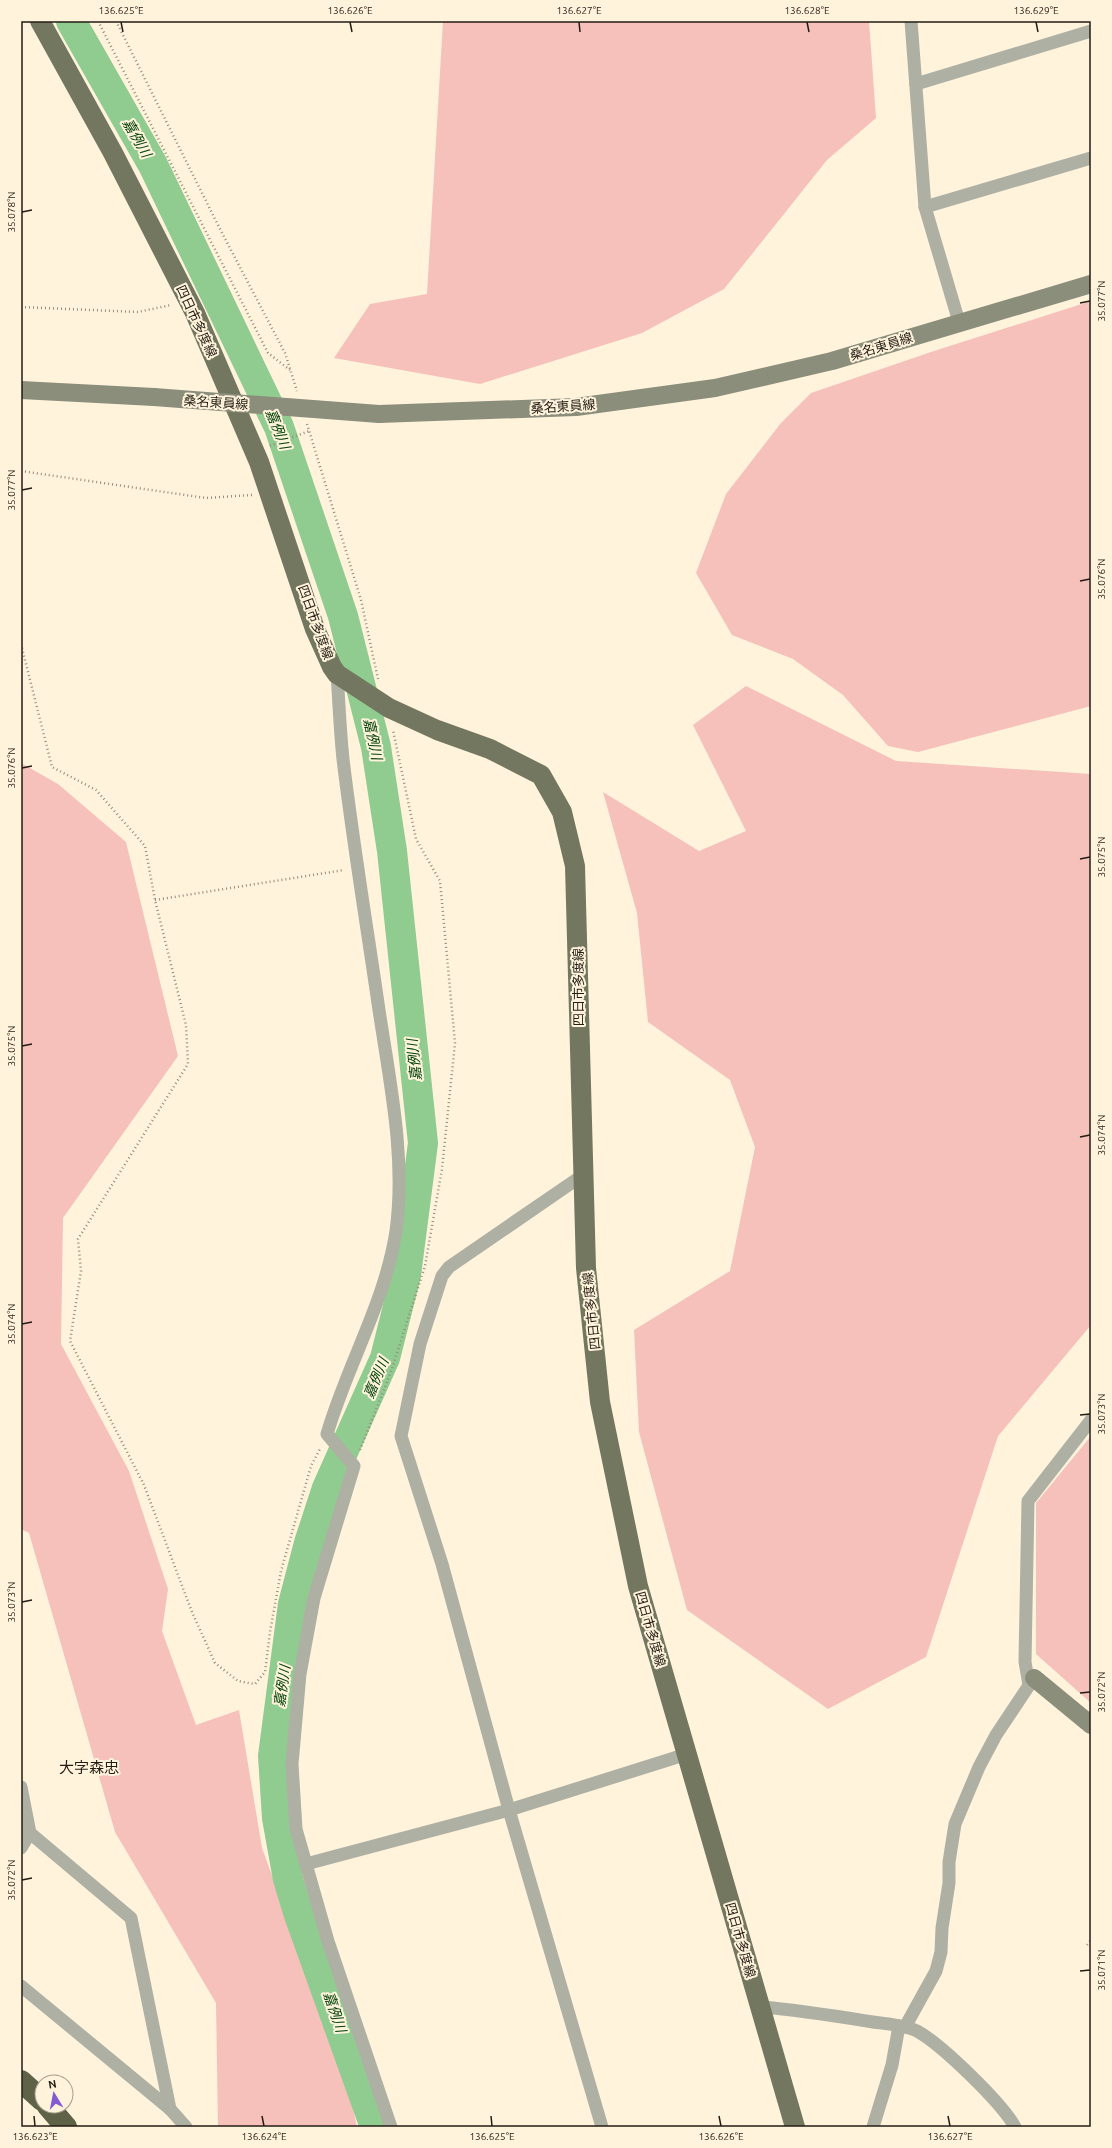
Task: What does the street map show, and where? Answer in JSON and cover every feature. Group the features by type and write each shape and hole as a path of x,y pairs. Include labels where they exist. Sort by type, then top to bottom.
{"highway":[{"path":"21,2081 34,2093"},
{"path":"55,2114 66,2127"}],"main road":[{"name":"四日市多度線","path":"40,21 113,153 189,301 259,462 315,629 336,674 389,708 437,730 490,749 541,775 562,812 574,866 586,1268 600,1402 638,1586 795,2127"},
{"name":"桑名東員線","path":"21,390 154,397 379,414 576,407 715,388 832,361 1091,284"},
{"path":"1032,1681 1091,1725"}],"street":[{"path":"911,21 925,207 959,322"},
{"path":"916,84 1091,32"},
{"path":"925,207 1091,158"},
{"path":"336,674 343,759 391,1090 398,1154 399,1202 390,1261 380,1298 334,1411 327,1434 354,1466 314,1598 300,1674 292,1764 296,1829 328,1941 390,2127"},
{"path":"583,1175 449,1267 442,1276 420,1344 401,1436 442,1564 509,1810 602,2127"},
{"path":"873,2127 902,2027 936,1971 941,1952 942,1928 949,1883 949,1862 954,1824 979,1767 996,1735 1032,1681 1025,1662 1028,1501 1091,1420"},
{"path":"306,1864 509,1810 688,1754"},
{"path":"21,1787 26,1832 21,1848"},
{"path":"26,1832 132,1918 170,2109"},
{"path":"21,1986 170,2109 186,2127"},
{"path":"761,2006 902,2027 917,2031 937,2045 997,2104 1015,2127"}],"path":[{"path":"98,21 268,353 290,370"},
{"path":"116,21 220,231 285,353 297,393"},
{"path":"21,307 138,312 189,301"},
{"path":"306,423 361,600 378,680"},
{"path":"267,448 300,436 309,431"},
{"path":"21,471 206,498 270,494"},
{"path":"21,644 52,767 96,790 144,846 155,900 186,1025 188,1064 78,1239 81,1271 70,1341 144,1485 192,1612 215,1663 238,1681 255,1684 265,1672 270,1632 281,1571 311,1466 327,1434"},
{"path":"354,1466 391,1372 425,1266 442,1169 455,1043 440,881 416,839 389,708"},
{"path":"155,900 359,868"},
{"path":"1087,1945 1091,1940"}],"shaded area":[{"path":"443,21 869,21 876,118 827,160 724,289 642,333 480,384 334,358 370,304 427,294"},
{"path":"1091,301 1091,706 918,752 888,746 843,695 793,659 732,635 696,573 726,494 781,423 811,393 934,351"},
{"path":"746,686 896,761 1091,774 1091,1325 998,1436 926,1657 828,1709 687,1610 639,1432 634,1330 730,1271 755,1147 730,1080 648,1022 637,913 603,792 699,851 746,831 693,725"},
{"path":"21,763 58,784 126,842 178,1056 63,1218 61,1344 129,1471 168,1589 162,1631 196,1725 239,1710 262,1848 347,2081 357,2127 218,2127 216,2003 115,1832 29,1533 21,1529"},
{"path":"1091,1436 1091,1703 1036,1654 1036,1503"}],"waterway":[{"name":"嘉例川","path":"71,21 153,165 279,427 343,616 376,747 392,851 423,1143 406,1275 385,1358 327,1488 309,1543 293,1604 273,1756 277,1818 288,1879 299,1915 375,2127"}],"district":[{"name":"大字森忠","path":"89,1768"}]}
